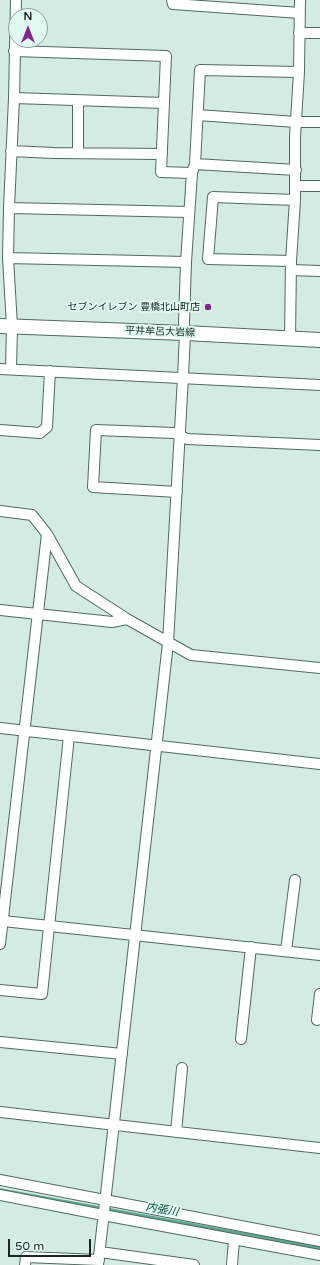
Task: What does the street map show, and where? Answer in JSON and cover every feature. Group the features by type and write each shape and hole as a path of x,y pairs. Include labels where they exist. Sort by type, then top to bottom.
{"main road":[{"name":"平井牟呂大岩線","path":"6,326 320,340"}],"street":[{"path":"11,369 6,326 16,0"},
{"path":"172,0 173,4 300,13"},
{"path":"290,339 300,0"},
{"path":"299,33 320,33"},
{"path":"14,51 166,56 161,172 193,169 296,170"},
{"path":"99,1259 168,642 183,377 186,262 198,115 200,70 299,72"},
{"path":"14,98 164,103"},
{"path":"78,101 78,153"},
{"path":"198,115 296,122 320,122"},
{"path":"11,151 162,154"},
{"path":"295,186 320,186"},
{"path":"295,200 213,197 208,259 252,261 320,271"},
{"path":"9,208 189,212"},
{"path":"8,258 186,262"},
{"path":"0,369 320,385"},
{"path":"0,430 40,433 47,427 50,371"},
{"path":"177,492 93,487 96,430 174,433 187,438 320,445"},
{"path":"0,511 32,515 47,534 76,586 127,619 191,654 320,668"},
{"path":"0,944 47,534"},
{"path":"0,610 112,622 127,619"},
{"path":"0,728 320,764"},
{"path":"0,990 42,994 69,736"},
{"path":"286,951 295,880"},
{"path":"3,921 320,955"},
{"path":"241,1039 251,947"},
{"path":"317,1020 320,994"},
{"path":"0,1042 122,1054"},
{"path":"176,1132 182,1068"},
{"path":"0,1112 320,1148"},
{"path":"0,1180 320,1242"},
{"path":"0,1195 320,1255"},
{"path":"232,1265 234,1240"},
{"path":"25,1265 26,1257 99,1259 194,1265"}],"waterway":[{"name":"内張川","path":"0,1190 320,1248"}],"place":[{"name":"セブンイレブン 豊橋北山町店","path":"208,307"}]}
